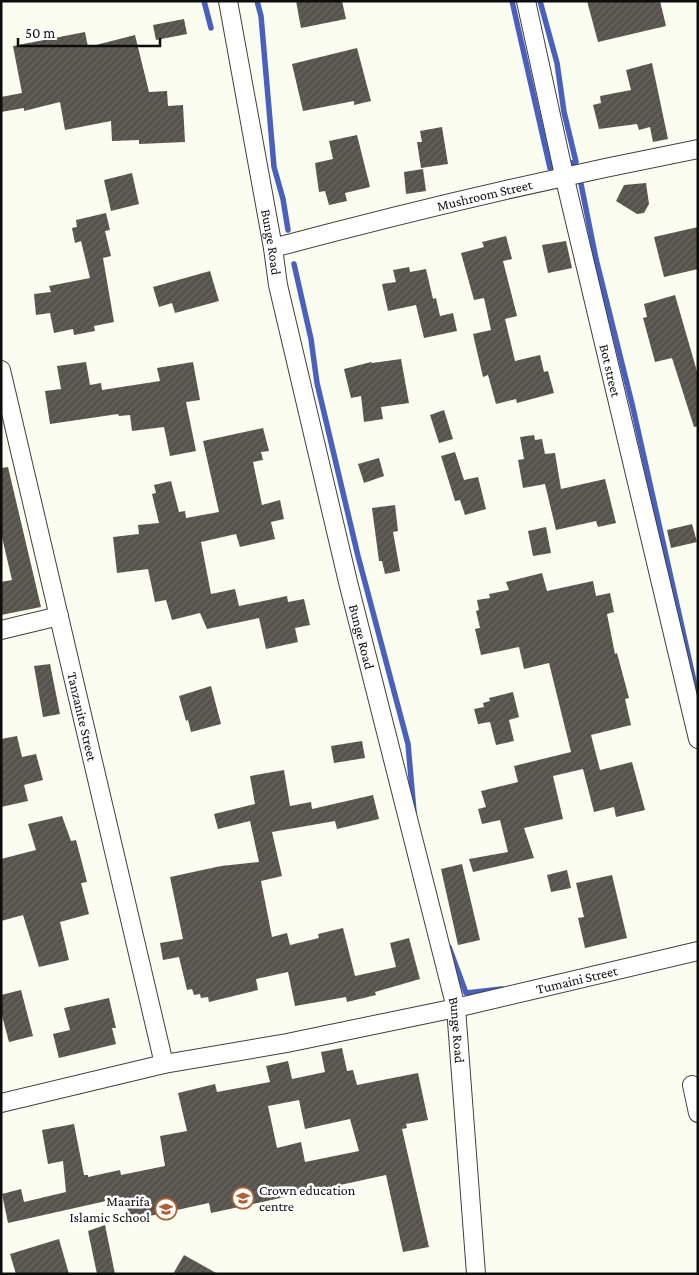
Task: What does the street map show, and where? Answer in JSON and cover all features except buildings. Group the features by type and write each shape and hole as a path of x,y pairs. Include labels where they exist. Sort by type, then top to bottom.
{"street":[{"name":"Bunge Road","path":"228,1 278,285 348,582 456,1008 476,1274"},
{"name":"Bot street","path":"526,1 564,175 698,739"},
{"name":"Mushroom Street","path":"273,248 422,208 564,175 698,149"},
{"name":"Tanzanite Street","path":"1,370 164,1064"},
{"path":"1,630 59,616"},
{"name":"Tumaini Street","path":"1,1103 164,1064 287,1043 456,1008 698,951"},
{"path":"692,1085 698,1113"}],"waterway":[{"path":"204,1 211,28"},
{"path":"257,1 261,16 274,167 283,199 288,230"},
{"path":"512,1 550,168 576,162 564,112 557,63 540,1"},
{"path":"580,179 596,259 633,408 698,699"},
{"path":"294,264 311,339 317,383 358,556 408,744 414,812"},
{"path":"449,947 466,993 502,989"}],"place":[{"name":"Crown education centre","path":"243,1198"},
{"name":"Maarifa Islamic School","path":"166,1209"}]}
